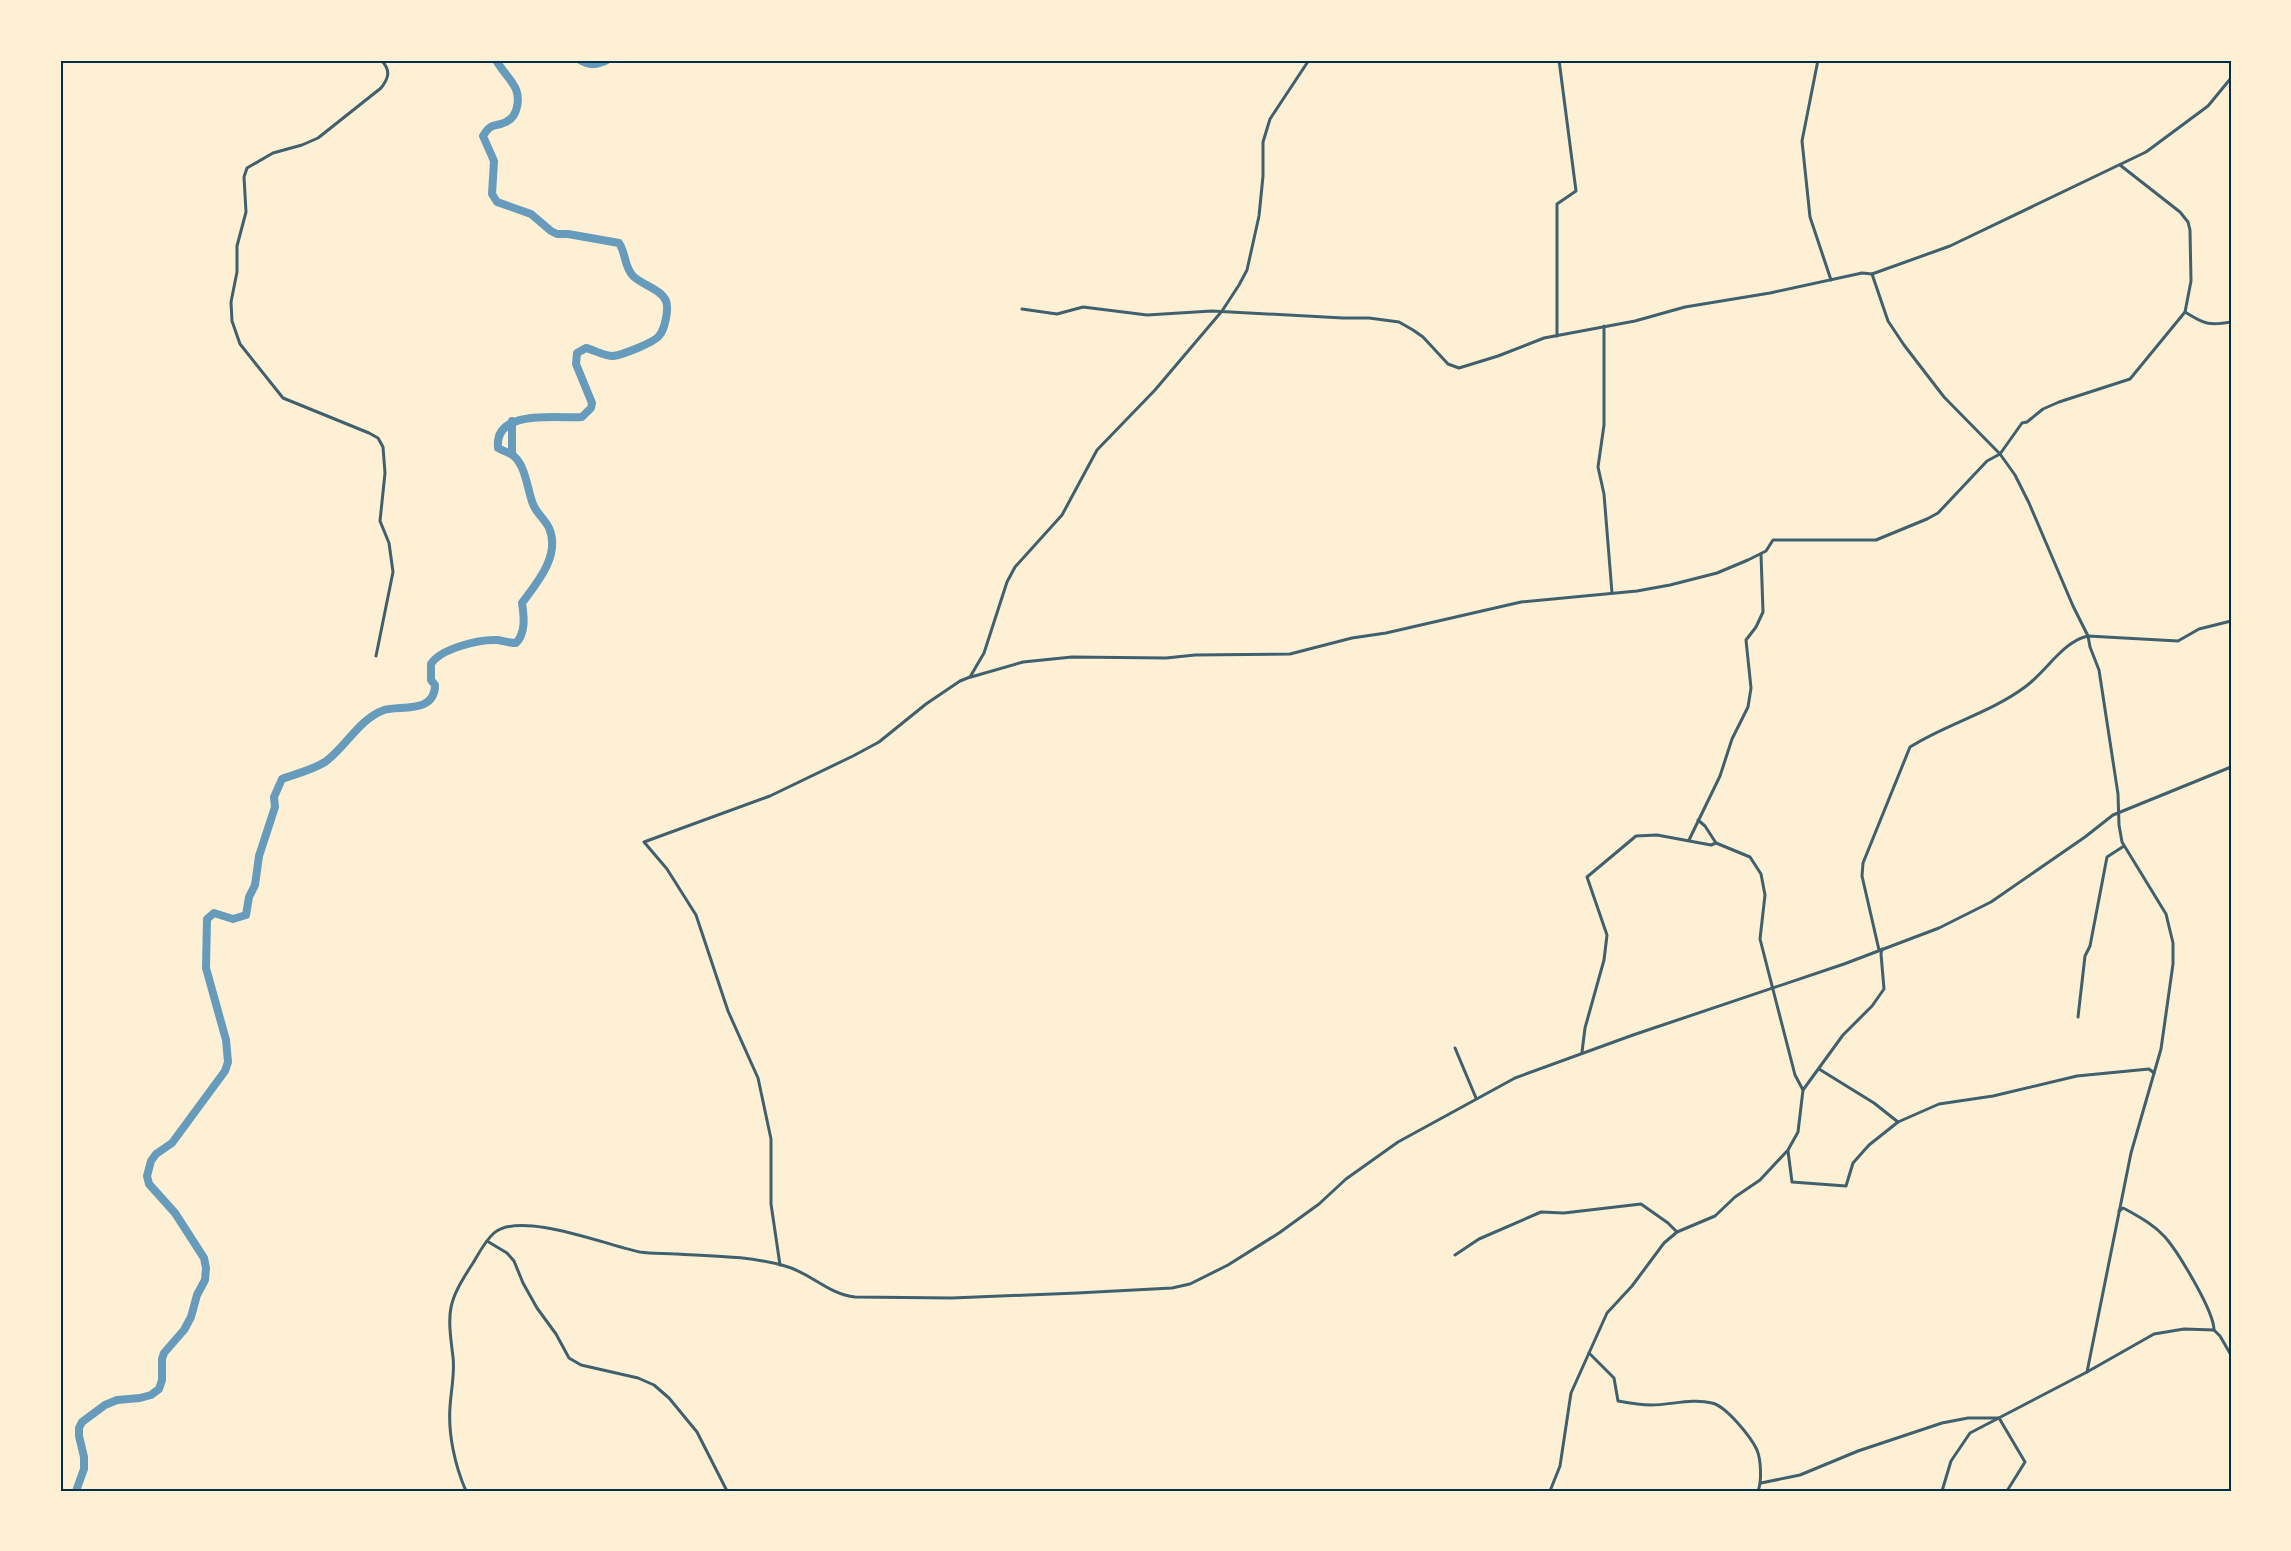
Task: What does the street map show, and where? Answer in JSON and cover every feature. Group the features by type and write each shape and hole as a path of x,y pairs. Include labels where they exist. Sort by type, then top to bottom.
{"street":[{"path":"376,656 393,572 389,543 380,521 385,473 382,443 369,433 338,422 279,395 240,344 232,321 231,302 237,272 237,246 246,212 244,177 247,168 273,153 318,138 381,88 388,68 381,60"},
{"path":"970,677 984,653 1007,582 1015,567 1062,515 1097,450 1155,390 1222,311 1247,270 1262,201 1263,142 1266,129 1270,119 1310,60"},
{"path":"1557,336 1557,204 1576,191 1560,60"},
{"path":"1818,60 1802,141 1810,217 1831,280"},
{"path":"1022,309 1057,314 1083,307 1146,315 1222,311 1369,318 1399,322 1423,337 1448,364 1458,368 1498,356 1533,341 1635,321 1714,302 1744,298 1862,273 1872,274 1941,250 2146,152 2208,106 2231,78"},
{"path":"780,1265 771,1204 771,1139 758,1078 728,1011 696,915 667,869 644,842 770,796 862,752 887,737 926,704 960,681 1023,662 1072,657 1290,654 1352,638 1386,633 1521,602 1670,585 1717,573 1761,554 1768,549 1773,540 1876,540 1938,513 1974,473 1987,461 2000,454 2022,423 2028,422 2043,410 2059,402 2130,379 2185,312 2191,281 2188,222 2180,212 2119,165"},
{"path":"1872,274 1888,321 1904,345 1944,397 2000,454 2015,475 2029,502 2088,636 2104,693 2119,825 2124,846 2166,914 2173,943 2164,1031 2131,1153 2087,1372"},
{"path":"2185,312 2205,324 2216,325 2231,322"},
{"path":"1604,326 1604,424 1598,467 1604,494 1612,593"},
{"path":"1689,840 1720,776 1732,739 1748,707 1751,688 1746,640 1756,627 1763,612 1761,554"},
{"path":"1550,1491 1560,1466 1571,1393 1607,1313 1632,1286 1664,1243 1677,1232 1715,1216 1735,1197 1760,1180 1788,1150 1797,1132 1803,1090 1843,1035 1872,1006 1884,989 1881,954 1863,876 1863,863 1910,747 1926,737 2006,700 2041,674 2076,639 2088,636 2178,641 2199,629 2231,621"},
{"path":"466,1491 456,1461 450,1417 454,1374 449,1312 458,1286 487,1241 495,1232 502,1229 539,1227 569,1231 639,1252 748,1259 780,1265 798,1271 839,1294 855,1297 1016,1296 1135,1291 1183,1285 1200,1280 1279,1233 1305,1215 1380,1154 1515,1078 1582,1052 1912,940 1990,902 2113,815 2231,767"},
{"path":"1698,820 1705,826 1716,843 1750,857 1761,874 1765,895 1760,939 1795,1075 1803,1090"},
{"path":"1582,1052 1585,1028 1604,960 1607,935 1587,877 1635,836 1658,835 1711,845 1716,843"},
{"path":"2078,1017 2085,956 2094,929 2107,857 2124,846"},
{"path":"1455,1048 1476,1098"},
{"path":"1819,1069 1874,1103 1898,1122"},
{"path":"1788,1150 1792,1182 1846,1186 1858,1155 1898,1122 1939,1104 1993,1096 2076,1076 2149,1069 2154,1073"},
{"path":"1455,1255 1479,1239 1541,1212 1564,1213 1641,1204 1677,1232"},
{"path":"2118,1211 2123,1208 2127,1210 2152,1225 2166,1238 2204,1300 2214,1322 2214,1330"},
{"path":"487,1241 507,1253 513,1261 537,1308 556,1334 569,1358 581,1365 638,1378 654,1385 669,1398 697,1432 727,1491"},
{"path":"1942,1491 1951,1461 1970,1433 2154,1334 2184,1329 2214,1330 2231,1355"},
{"path":"1589,1353 1614,1378 1618,1401 1650,1405 1711,1402 1719,1406 1736,1422 1757,1450 1761,1483 1758,1491"},
{"path":"1761,1483 1800,1475 1858,1451 1942,1423 1968,1418 1999,1418"},
{"path":"1999,1418 2025,1462 2007,1491"}],"waterway":[{"path":"76,1491 84,1469 79,1436 82,1422 105,1405 117,1400 151,1395 159,1389 164,1353 184,1330 205,1280 204,1258 175,1213 149,1184 147,1176 151,1161 156,1154 172,1143 225,1071 228,1062 226,1040 206,968 207,919 214,913 233,919 246,915 249,897 255,885 259,856 275,807 274,797 282,779 325,762 375,714 384,710 416,706 429,700 435,685 431,680 431,664 443,654 480,641 497,640 516,643 524,624 522,603 546,568 550,558 552,538 549,528 534,507 520,464 511,454 498,448 499,435 516,421 529,418 582,417 591,408 592,403 576,364 577,353 586,348 609,356 623,353 656,339 665,324 667,309 664,297 633,276 619,243 557,234 531,214 497,202 492,194 494,161 483,136 491,127 506,122 514,115 518,99 516,89 496,60"},
{"path":"580,60 593,64 607,60"},
{"path":"512,421 512,454"}]}
